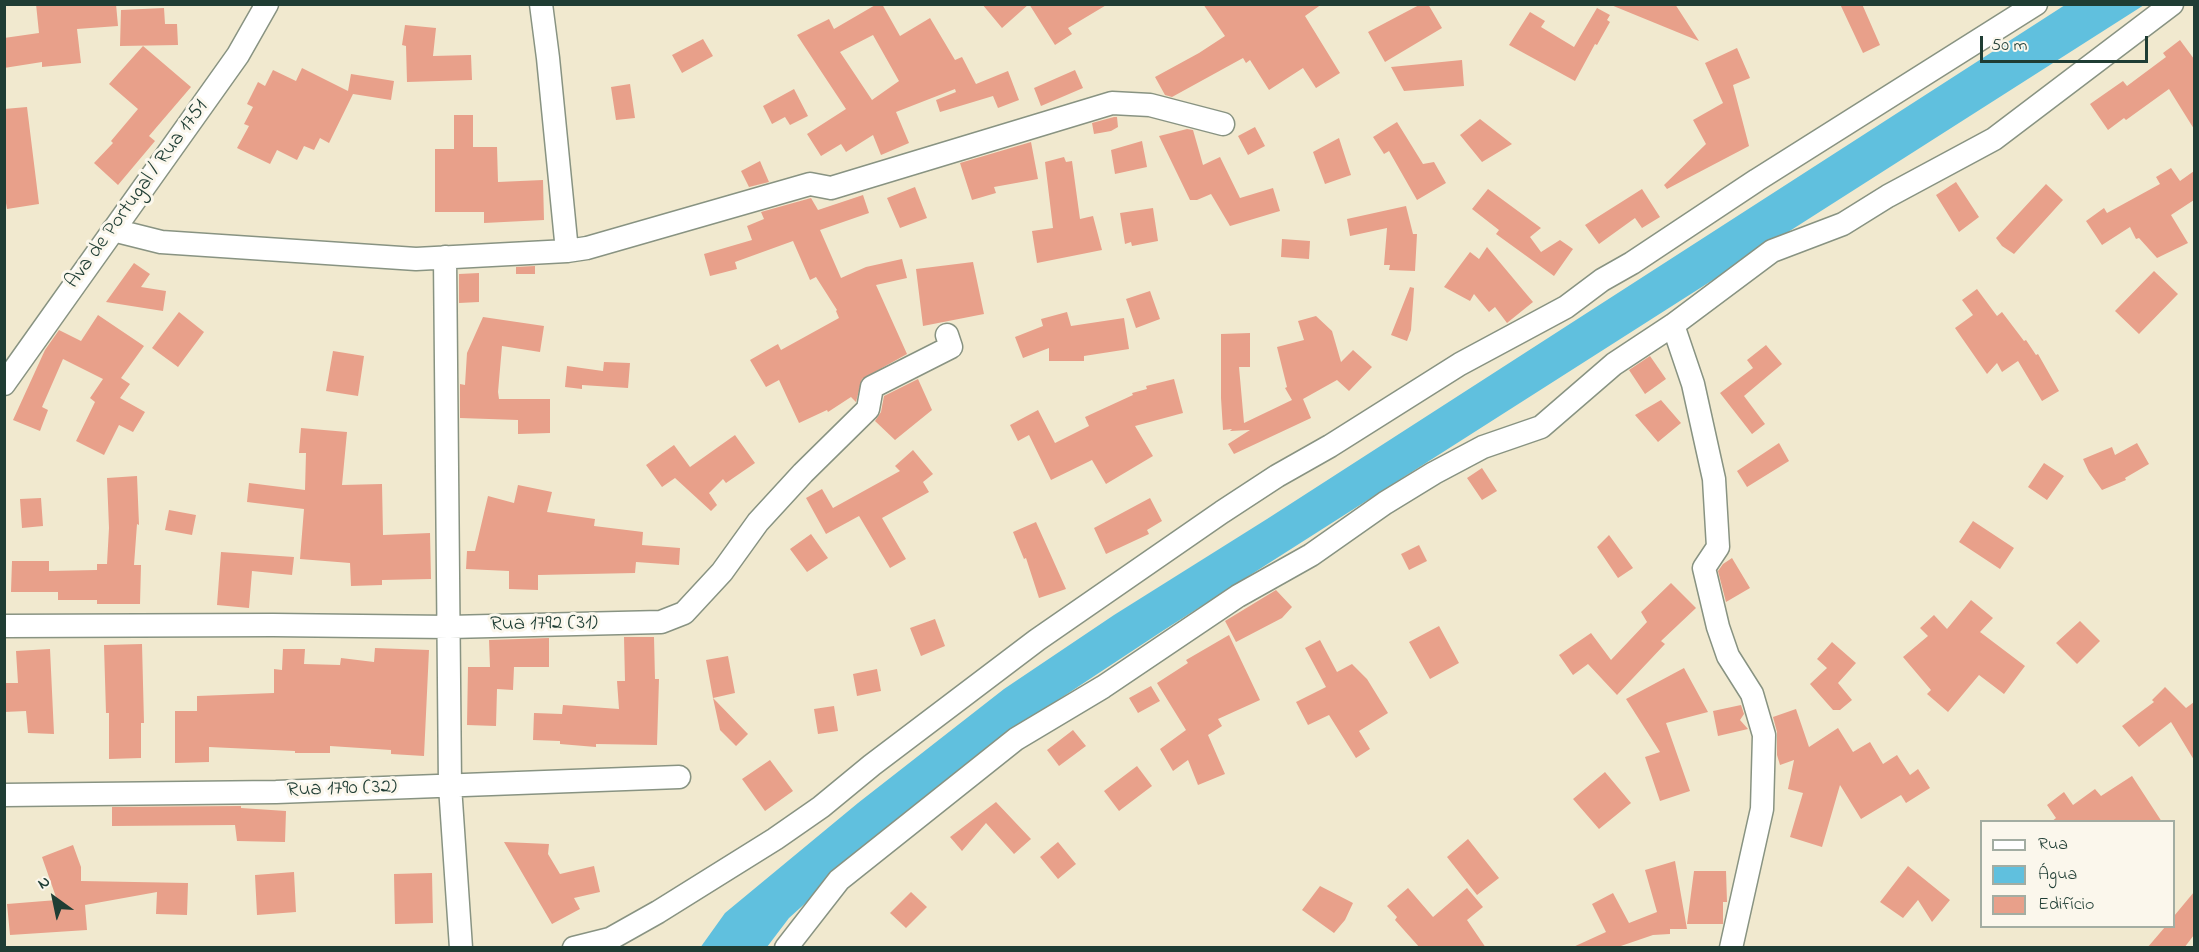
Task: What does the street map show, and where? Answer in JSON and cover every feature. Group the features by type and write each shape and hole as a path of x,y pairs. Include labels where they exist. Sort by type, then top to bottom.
{"street":[{"name":"Ava de Portugal / Rua 1751","path":"4,384 238,55 267,4"},
{"path":"541,4 567,250"},
{"path":"574,948 610,939 775,839 821,807 879,759 1037,640 1222,512 1406,396 1566,306 1602,280 1632,263 1757,180 2036,4"},
{"path":"786,948 839,880 1016,739 1103,687 1238,596 1311,555 1434,472 1483,447 1540,427 1614,364 1673,325 1772,251 1843,224 1888,196 1995,139 2172,4"},
{"path":"113,230 161,242 416,259 567,250 587,248 810,184 831,188 1113,103 1150,105 1222,124"},
{"path":"445,257 450,786 461,948"},
{"path":"1673,325 1693,384 1714,479 1718,547 1704,568 1718,627 1728,656 1752,694 1764,735 1762,809 1731,948"},
{"name":"Rua 1792 (31)","path":"4,626 449,627 661,622 684,613 722,572 758,522 803,473 868,409 872,387 951,347 947,335"},
{"name":"Rua 1790 (32)","path":"4,795 276,792 679,777"}],"water":[{"path":"2065,5 2144,5 1164,630 1011,731 903,815 789,918 767,947 700,948 725,913 858,803 1004,689 1114,615 1267,519"}],"building":[{"path":"36,4 116,4 118,26 77,29 81,63 42,67 42,62 4,68 4,38 39,33"},
{"path":"877,4 882,4 900,36 930,18 955,60 962,57 976,84 1008,71 1019,100 998,108 993,96 940,112 936,100 956,92 955,89 896,112 909,143 881,155 873,135 846,152 841,144 821,156 807,134 846,109 797,35 829,19 834,29","holes":["873,35 899,81 872,100 840,52"]},
{"path":"982,4 1029,4 1002,28"},
{"path":"1029,4 1108,4 1068,28 1072,34 1055,45"},
{"path":"1203,4 1322,4 1305,16 1340,73 1316,88 1303,68 1269,90 1250,60 1246,63 1243,58 1172,97 1165,95 1155,77 1225,36"},
{"path":"1421,4 1428,4 1442,28 1385,62 1368,32"},
{"path":"1675,4 1699,41 1611,5"},
{"path":"1840,4 1862,4 1880,45 1863,53"},
{"path":"164,8 165,24 177,24 178,45 120,46 121,10"},
{"path":"1597,8 1610,15 1607,20 1610,22 1575,81 1509,45 1530,12 1545,21 1541,27 1574,47"},
{"path":"405,25 436,28 433,56 471,55 472,80 407,82 406,46 402,45"},
{"path":"703,39 713,56 682,73 672,55"},
{"path":"2180,40 2194,59 2194,129 2169,89 2108,130 2090,104 2123,81 2127,86 2166,57 2163,53"},
{"path":"143,46 191,87 149,136 155,141 118,185 94,163 113,143 111,141 138,109 109,84"},
{"path":"1737,48 1750,78 1733,85 1749,146 1667,189 1664,185 1706,144 1693,120 1723,103 1705,63"},
{"path":"1462,60 1464,86 1404,91 1391,67"},
{"path":"302,68 348,91 351,74 394,81 391,100 353,94 329,143 320,138 314,150 304,146 297,160 277,150 270,164 237,148 249,126 244,124 253,107 247,104 258,82 265,86 273,70 296,81"},
{"path":"1075,70 1083,88 1041,106 1034,88"},
{"path":"630,84 635,118 616,120 611,87"},
{"path":"794,89 808,116 790,125 785,117 772,124 763,106"},
{"path":"27,107 39,204 7,209 4,191 4,109"},
{"path":"454,115 473,115 473,147 497,147 498,182 543,180 544,220 484,223 484,212 435,212 435,149 454,149"},
{"path":"1117,117 1118,127 1111,131 1094,134 1092,123"},
{"path":"1480,119 1512,144 1482,162 1460,135"},
{"path":"1397,122 1423,164 1434,162 1446,183 1417,200 1389,151 1384,154 1373,137"},
{"path":"1255,127 1265,146 1248,155 1238,136"},
{"path":"1187,129 1193,130 1203,165 1220,157 1240,198 1273,188 1280,211 1230,226 1211,194 1197,200 1190,200 1159,136"},
{"path":"1339,138 1351,175 1325,184 1313,152"},
{"path":"1142,141 1147,167 1115,174 1111,150"},
{"path":"1031,142 1038,179 994,187 996,193 972,200 960,163"},
{"path":"1064,157 1066,162 1072,161 1080,219 1093,216 1102,250 1037,263 1032,231 1053,228 1045,162"},
{"path":"760,161 769,182 749,187 741,171"},
{"path":"2171,168 2180,181 2194,171 2194,200 2171,215 2188,243 2157,258 2139,238 2136,239 2130,227 2102,245 2086,221 2104,208 2107,213 2160,184 2156,177"},
{"path":"1956,182 1979,217 1959,232 1936,195"},
{"path":"2046,184 2063,200 2014,254 2002,246 1996,238"},
{"path":"915,187 927,218 900,228 887,198"},
{"path":"1488,189 1541,228 1530,237 1541,252 1560,240 1573,249 1554,276 1496,234 1499,230 1472,209"},
{"path":"1642,189 1660,217 1642,228 1635,218 1599,244 1585,225"},
{"path":"863,195 869,213 820,230 841,278 866,267 902,259 907,278 876,285 907,354 862,379 856,402 851,397 828,412 827,410 799,423 779,380 766,387 750,360 778,344 781,350 839,318 837,310 816,277 810,280 793,241 735,262 737,269 710,276 704,254 752,240 747,226 764,219 761,212 811,198 818,210"},
{"path":"1406,206 1413,234 1417,234 1415,271 1389,270 1390,265 1384,265 1387,228 1350,236 1347,219"},
{"path":"1153,208 1158,241 1132,246 1131,242 1125,244 1120,213"},
{"path":"1282,239 1310,241 1309,259 1281,257"},
{"path":"1487,247 1533,302 1507,323 1495,307 1489,312 1474,294 1470,301 1444,287 1470,252 1479,259"},
{"path":"973,262 984,314 923,326 916,269"},
{"path":"134,263 150,274 141,287 166,291 163,311 106,302"},
{"path":"535,266 535,274 516,274 516,267"},
{"path":"2154,271 2178,294 2139,334 2115,311"},
{"path":"479,273 479,302 459,303 459,274"},
{"path":"1410,287 1414,288 1411,330 1407,341 1391,335"},
{"path":"1977,289 1997,316 2002,312 2036,355 2038,354 2059,391 2042,401 2018,361 2002,372 1997,363 1987,374 1955,328 1973,315 1962,300"},
{"path":"1150,291 1160,319 1136,328 1126,299"},
{"path":"179,312 204,332 178,367 152,348"},
{"path":"1067,312 1071,326 1124,318 1129,349 1084,356 1084,361 1049,361 1049,348 1023,358 1015,337 1043,326 1041,319"},
{"path":"98,315 144,346 121,378 130,384 120,398 145,412 133,432 119,425 104,455 76,441 95,402 90,398 103,379 63,359 42,407 48,410 40,431 13,420 45,350 59,330 81,341"},
{"path":"1316,316 1332,331 1341,362 1353,350 1372,367 1349,391 1337,380 1303,399 1311,418 1234,454 1228,444 1250,430 1223,430 1221,334 1250,333 1250,367 1239,367 1244,423 1292,400 1285,388 1287,387 1277,347 1304,340 1298,321"},
{"path":"483,317 544,326 540,352 502,346 498,392 499,399 550,399 550,433 518,434 518,420 460,418 460,384 465,385 467,353"},
{"path":"1766,345 1782,364 1744,396 1765,424 1752,434 1720,393 1753,368 1747,360"},
{"path":"333,351 364,356 358,396 326,391"},
{"path":"1650,356 1666,379 1645,394 1629,370"},
{"path":"604,362 630,363 628,388 582,385 582,389 565,387 567,366 603,371"},
{"path":"918,379 932,410 895,440 875,421 881,412 884,396"},
{"path":"1174,379 1183,413 1135,426 1153,456 1106,484 1092,460 1051,480 1029,435 1018,441 1010,425 1038,410 1055,443 1089,426 1085,417 1133,395 1132,393 1147,389 1146,386"},
{"path":"1661,400 1681,423 1658,442 1635,415"},
{"path":"301,428 347,432 342,485 382,484 383,535 430,533 431,579 382,580 382,585 351,586 350,563 300,559 304,509 247,502 249,483 305,490 306,453 299,453"},
{"path":"735,435 755,463 726,483 723,479 709,493 717,505 711,511 675,478 662,487 646,465 674,445 690,467"},
{"path":"1779,443 1789,461 1747,487 1737,471"},
{"path":"2137,443 2149,464 2125,478 2126,480 2102,490 2083,459 2112,447 2115,455"},
{"path":"913,450 933,474 923,482 929,492 882,518 906,559 890,568 859,516 826,534 806,498 822,489 833,508 900,471 895,466"},
{"path":"2044,463 2064,476 2047,500 2028,487"},
{"path":"1482,468 1497,491 1482,500 1467,478"},
{"path":"137,476 139,525 137,524 134,565 141,565 140,604 97,604 97,600 58,600 58,592 11,592 12,561 49,561 49,571 97,570 97,564 107,564 109,528 107,478"},
{"path":"518,485 552,492 547,512 595,519 594,526 643,532 642,545 680,548 679,565 636,562 635,573 538,575 538,590 509,589 509,571 466,569 467,551 475,551 488,496 514,503"},
{"path":"41,498 43,526 22,528 20,499"},
{"path":"1150,498 1162,521 1147,530 1149,534 1106,554 1094,528"},
{"path":"169,510 196,515 192,535 165,530"},
{"path":"1973,521 2014,548 2000,569 1959,542"},
{"path":"1036,522 1066,589 1039,598 1026,558 1024,559 1013,532"},
{"path":"811,534 828,558 807,572 790,549"},
{"path":"1609,535 1633,568 1618,578 1597,547"},
{"path":"1419,545 1427,561 1409,570 1401,554"},
{"path":"221,552 294,557 292,575 252,571 249,608 217,605"},
{"path":"1732,558 1750,588 1726,602 1718,571"},
{"path":"1671,583 1696,608 1661,641 1665,644 1617,695 1588,664 1573,675 1559,655 1591,633 1611,660 1647,622 1641,612"},
{"path":"1276,590 1292,607 1282,618 1236,642 1225,621"},
{"path":"1971,600 1993,618 1980,632 2025,666 2004,694 1979,675 1948,712 1927,694 1931,690 1903,657 1928,636 1920,628 1934,615 1947,629"},
{"path":"935,619 945,646 921,656 910,628"},
{"path":"2080,621 2100,641 2077,664 2056,643"},
{"path":"1439,626 1459,663 1430,679 1409,642"},
{"path":"1229,635 1260,700 1218,719 1222,726 1208,735 1225,774 1198,785 1188,760 1173,771 1160,749 1186,730 1157,683 1188,663 1186,660"},
{"path":"624,637 654,637 655,679 659,679 657,745 596,744 596,747 560,744 560,741 533,740 534,713 562,714 563,705 619,709 617,681 625,681"},
{"path":"549,638 549,667 514,667 513,690 497,689 496,726 467,725 468,667 490,667 489,640"},
{"path":"1320,640 1337,672 1352,664 1367,679 1388,713 1359,731 1370,749 1356,758 1329,715 1308,725 1296,702 1326,687 1305,648"},
{"path":"1832,642 1856,663 1838,683 1852,700 1840,710 1833,710 1810,684 1827,668 1817,659"},
{"path":"142,644 144,723 141,723 141,758 109,759 109,713 106,713 104,645"},
{"path":"375,648 429,650 424,756 391,754 391,750 330,746 330,753 209,747 209,762 175,763 175,711 197,711 197,696 274,693 274,669 282,670 283,649 305,649 304,664 340,665 341,658 374,662"},
{"path":"50,649 54,734 28,733 26,711 4,712 4,683 18,683 16,651"},
{"path":"728,656 735,693 713,698 706,660"},
{"path":"1684,668 1708,712 1666,723 1690,791 1660,801 1645,757 1660,752 1626,699"},
{"path":"877,669 881,691 857,696 853,674"},
{"path":"1151,686 1160,701 1138,713 1129,698"},
{"path":"2165,687 2186,708 2194,702 2194,760 2171,722 2139,747 2122,726 2154,702 2152,700"},
{"path":"713,698 748,734 736,746 720,730"},
{"path":"1741,705 1744,714 1740,720 1748,729 1718,736 1713,711"},
{"path":"834,706 838,731 818,734 814,709"},
{"path":"1796,709 1809,747 1838,728 1853,752 1870,742 1883,764 1897,755 1910,775 1918,769 1930,788 1906,803 1901,795 1861,819 1840,785 1822,847 1790,837 1803,793 1788,789 1794,760 1780,765 1773,717"},
{"path":"1073,730 1086,746 1059,766 1047,750"},
{"path":"770,760 793,791 765,811 742,779"},
{"path":"1137,766 1152,786 1119,811 1104,791"},
{"path":"1605,772 1631,803 1599,829 1573,799"},
{"path":"2132,776 2161,820 2054,820 2056,818 2047,805 2064,792 2073,805 2095,789 2101,796"},
{"path":"996,802 1031,839 1014,854 986,823 962,851 950,837"},
{"path":"241,806 241,808 286,811 285,842 237,841 235,825 112,826 112,807"},
{"path":"1468,839 1499,878 1477,895 1447,857"},
{"path":"504,842 549,844 548,854 560,874 594,866 600,892 574,898 580,909 552,924"},
{"path":"1058,842 1076,864 1058,879 1040,857"},
{"path":"73,845 81,867 81,881 188,883 187,915 156,914 157,892 85,905 87,930 10,935 7,904 57,900 42,857"},
{"path":"1675,861 1687,929 1670,929 1670,934 1653,935 1615,948 1571,948 1606,932 1592,904 1613,893 1629,923 1657,912 1645,870"},
{"path":"1908,866 1950,900 1932,922 1918,900 1903,918 1880,902"},
{"path":"1694,871 1726,871 1727,902 1723,902 1723,924 1687,924"},
{"path":"294,872 296,912 257,915 255,875"},
{"path":"432,873 433,923 395,924 394,874"},
{"path":"1320,886 1353,903 1345,920 1334,933 1302,910"},
{"path":"1408,888 1433,917 1467,888 1483,907 1467,920 1486,948 1420,948 1395,920 1397,917 1387,906"},
{"path":"911,892 927,907 906,928 890,913"},
{"path":"2194,892 2194,935 2184,948 2147,948 2164,928 2175,928 2175,915"}]}
